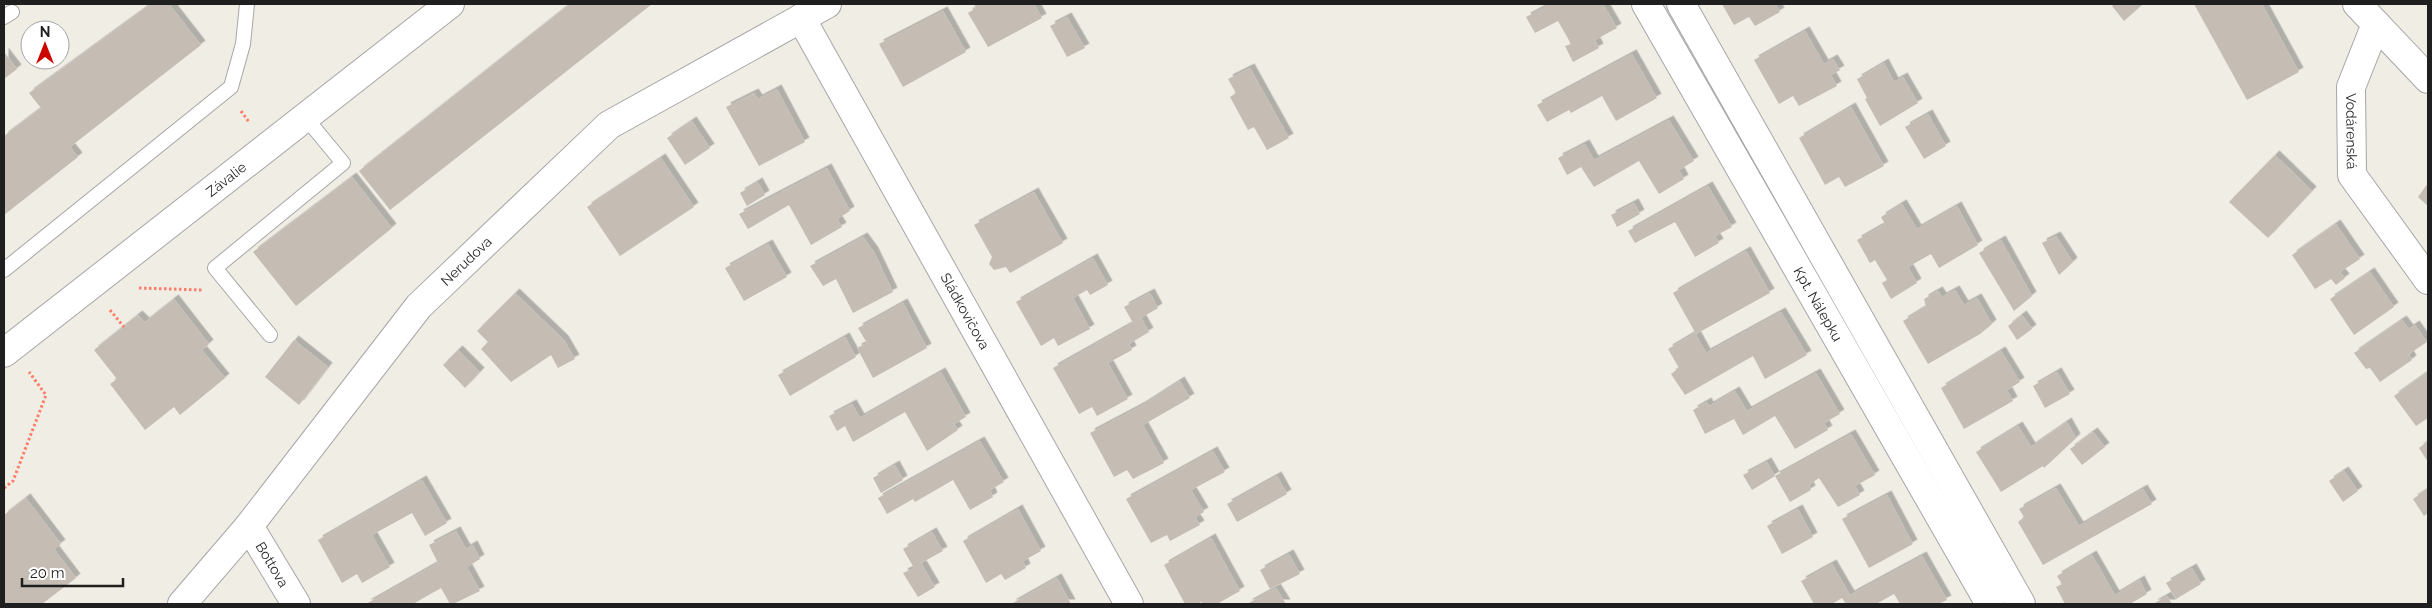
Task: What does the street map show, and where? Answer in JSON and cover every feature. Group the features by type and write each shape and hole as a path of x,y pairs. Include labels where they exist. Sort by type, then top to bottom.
{"street":[{"name":"Závalie","path":"15,360 305,117 450,4"},
{"name":"Nerudova","path":"182,604 249,526 418,306 609,125 827,4"},
{"name":"Kpt. Nálepku","path":"1646,4 1990,604"},
{"path":"1681,4 2021,604"},
{"path":"2357,4 2428,79"},
{"name":"Sládkovičova","path":"800,18 1129,604"},
{"name":"Vodárenská","path":"2376,24 2351,87 2352,175 2428,280"},
{"name":"Bottova","path":"249,526 296,604"}],"lane":[{"path":"4,270 232,87 243,44 247,4"},
{"path":"270,335 215,268 342,163 305,117"}],"path":[{"path":"132,288 235,292"},
{"path":"104,303 124,327"},
{"path":"4,488 14,481 46,395 15,360"}],"building":[{"path":"151,4 169,4 201,45 70,147 78,157 4,215 4,136 41,108 29,93 61,70 70,70 70,63"},
{"path":"570,4 652,4 390,210 359,171"},
{"path":"974,4 1034,4 1042,18 988,47 968,13 976,8"},
{"path":"1551,4 1603,4 1617,28 1595,40 1599,48 1573,62 1565,46 1571,44 1558,21 1535,33 1526,17"},
{"path":"1722,4 1775,4 1780,12 1755,26 1749,17 1734,25"},
{"path":"2114,4 2143,4 2124,21 2112,6"},
{"path":"2194,4 2262,4 2299,72 2247,100"},
{"path":"943,11 966,52 903,87 879,44"},
{"path":"1067,17 1085,48 1067,57 1050,26"},
{"path":"1805,31 1824,64 1833,59 1840,70 1831,75 1837,86 1799,106 1793,96 1779,104 1754,60"},
{"path":"4,52 17,69 4,79"},
{"path":"1632,54 1657,98 1616,121 1602,96 1571,113 1569,110 1547,122 1537,105"},
{"path":"1884,63 1894,82 1903,77 1918,103 1880,126 1865,99 1867,98 1857,79"},
{"path":"1250,68 1289,138 1267,150 1254,127 1248,130 1230,97 1236,93 1228,79"},
{"path":"777,89 805,142 759,166 726,107 754,93 758,99"},
{"path":"1851,107 1884,166 1845,187 1839,177 1825,185 1799,138"},
{"path":"1928,114 1946,146 1924,159 1905,127"},
{"path":"1669,120 1694,161 1679,170 1684,179 1659,194 1639,161 1594,187 1581,167 1567,175 1558,158 1585,144 1594,160"},
{"path":"692,121 710,148 685,165 667,138"},
{"path":"2275,155 2312,191 2268,238 2229,202"},
{"path":"661,158 694,207 620,256 587,207"},
{"path":"827,168 850,211 837,219 842,227 811,245 789,205 748,229 739,214"},
{"path":"352,177 392,228 296,306 253,252"},
{"path":"758,182 765,195 747,206 740,193"},
{"path":"2428,183 2428,206 2418,197"},
{"path":"1708,186 1732,227 1715,236 1719,243 1695,257 1675,222 1635,243 1628,231"},
{"path":"1034,192 1063,243 1010,273 1006,267 994,270 989,264 992,257 974,225"},
{"path":"1634,203 1640,214 1617,227 1611,215"},
{"path":"1902,204 1917,229 1957,206 1978,245 1939,268 1931,254 1908,267 1917,283 1891,299 1882,283 1887,280 1875,260 1870,263 1857,240 1885,224 1881,217"},
{"path":"2336,224 2360,259 2340,272 2345,278 2336,285 2331,279 2315,289 2292,255"},
{"path":"2056,236 2073,262 2059,275 2042,243"},
{"path":"863,237 874,252 893,292 853,313 836,279 823,286 810,266"},
{"path":"2001,240 2032,296 2014,311 1979,253"},
{"path":"768,244 787,277 744,301 725,268"},
{"path":"1746,251 1770,293 1696,334 1673,293"},
{"path":"1093,258 1108,285 1090,295 1087,290 1073,298 1090,329 1058,346 1054,338 1041,346 1016,302"},
{"path":"2370,272 2394,307 2354,335 2330,299"},
{"path":"1955,290 1964,305 1977,298 1992,324 1980,334 1928,364 1903,321 1926,307 1924,299 1938,291 1942,297"},
{"path":"515,293 564,340 575,359 558,368 551,355 511,382 481,349 488,342 477,331"},
{"path":"1150,293 1158,308 1141,318 1149,332 1129,344 1132,350 1108,363 1128,399 1097,416 1092,407 1079,414 1053,368 1133,323 1124,307"},
{"path":"174,299 209,344 202,350 225,378 180,415 174,407 145,430 110,384 117,379 94,350 138,315 145,322"},
{"path":"903,303 927,348 873,378 857,348 867,343 858,328"},
{"path":"1781,312 1807,355 1765,379 1753,356 1685,395 1671,374 1679,368 1668,349 1695,333 1706,353"},
{"path":"2022,315 2032,329 2017,340 2008,326"},
{"path":"2402,320 2409,329 2415,325 2427,342 2409,354 2412,360 2380,382 2370,368 2366,369 2354,353"},
{"path":"845,337 856,357 790,396 778,375"},
{"path":"294,340 328,367 299,405 265,377"},
{"path":"458,350 480,372 465,388 443,365"},
{"path":"2001,351 2020,382 2007,390 2013,401 1964,429 1941,388"},
{"path":"941,372 966,417 954,424 958,430 927,451 905,412 853,442 845,426 837,431 829,416 852,404 860,418"},
{"path":"2057,372 2070,394 2045,408 2033,386"},
{"path":"2428,372 2428,418 2416,426 2394,396"},
{"path":"1816,373 1840,414 1824,423 1828,430 1795,449 1775,416 1743,435 1734,419 1705,434 1693,410 1707,402 1709,406 1735,391 1747,411"},
{"path":"1180,381 1190,398 1143,425 1164,463 1133,479 1127,470 1114,477 1090,433 1141,406"},
{"path":"2067,422 2076,438 2044,468 2043,466 2001,492 1976,452 2018,426 2031,447"},
{"path":"2093,432 2105,447 2082,465 2070,449"},
{"path":"1851,434 1875,475 1855,486 1860,495 1838,507 1819,478 1809,485 1811,490 1790,502 1775,476"},
{"path":"980,441 1004,482 990,490 993,497 970,510 953,480 915,502 913,499 887,514 878,498"},
{"path":"2428,441 2428,462 2419,448"},
{"path":"1213,451 1225,472 1191,490 1204,512 1195,517 1200,525 1170,541 1167,535 1151,543 1126,499"},
{"path":"1767,462 1775,476 1752,490 1743,475"},
{"path":"895,465 903,480 881,493 873,478"},
{"path":"2344,471 2358,491 2343,502 2329,481"},
{"path":"1277,476 1287,494 1237,522 1227,504"},
{"path":"422,480 447,523 425,536 412,513 372,535 390,567 362,583 357,574 342,583 318,540"},
{"path":"2056,488 2079,526 2143,489 2152,504 2043,565 2018,522 2024,517 2019,509"},
{"path":"2428,489 2428,513 2424,516 2413,499"},
{"path":"1887,495 1913,544 1869,568 1842,519"},
{"path":"26,498 61,544 54,549 76,578 42,604 4,604 4,515"},
{"path":"1018,509 1041,551 1023,561 1026,568 1005,580 1001,574 986,583 963,541"},
{"path":"1798,509 1813,537 1782,554 1767,526"},
{"path":"456,531 466,549 473,545 480,559 467,567 480,591 453,604 450,604 441,588 413,604 366,604 438,563 429,545"},
{"path":"932,532 943,551 921,563 935,587 918,597 903,573 914,568 903,549"},
{"path":"1211,538 1240,591 1217,604 1203,604 1201,602 1185,604 1164,565"},
{"path":"1289,554 1300,574 1270,589 1260,570"},
{"path":"2092,555 2115,595 2140,580 2147,594 2130,604 2065,604 2056,587 2062,584 2057,576"},
{"path":"1922,556 1947,600 1938,604 1900,604 1894,594 1876,604 1846,604 1842,598 1832,604 1814,604 1801,581 1832,564 1850,595"},
{"path":"2192,568 2201,584 2176,599 2166,583"},
{"path":"1057,578 1071,604 1011,604"},
{"path":"1276,588 1286,604 1247,604"},
{"path":"2167,596 2172,604 2153,604"}]}
